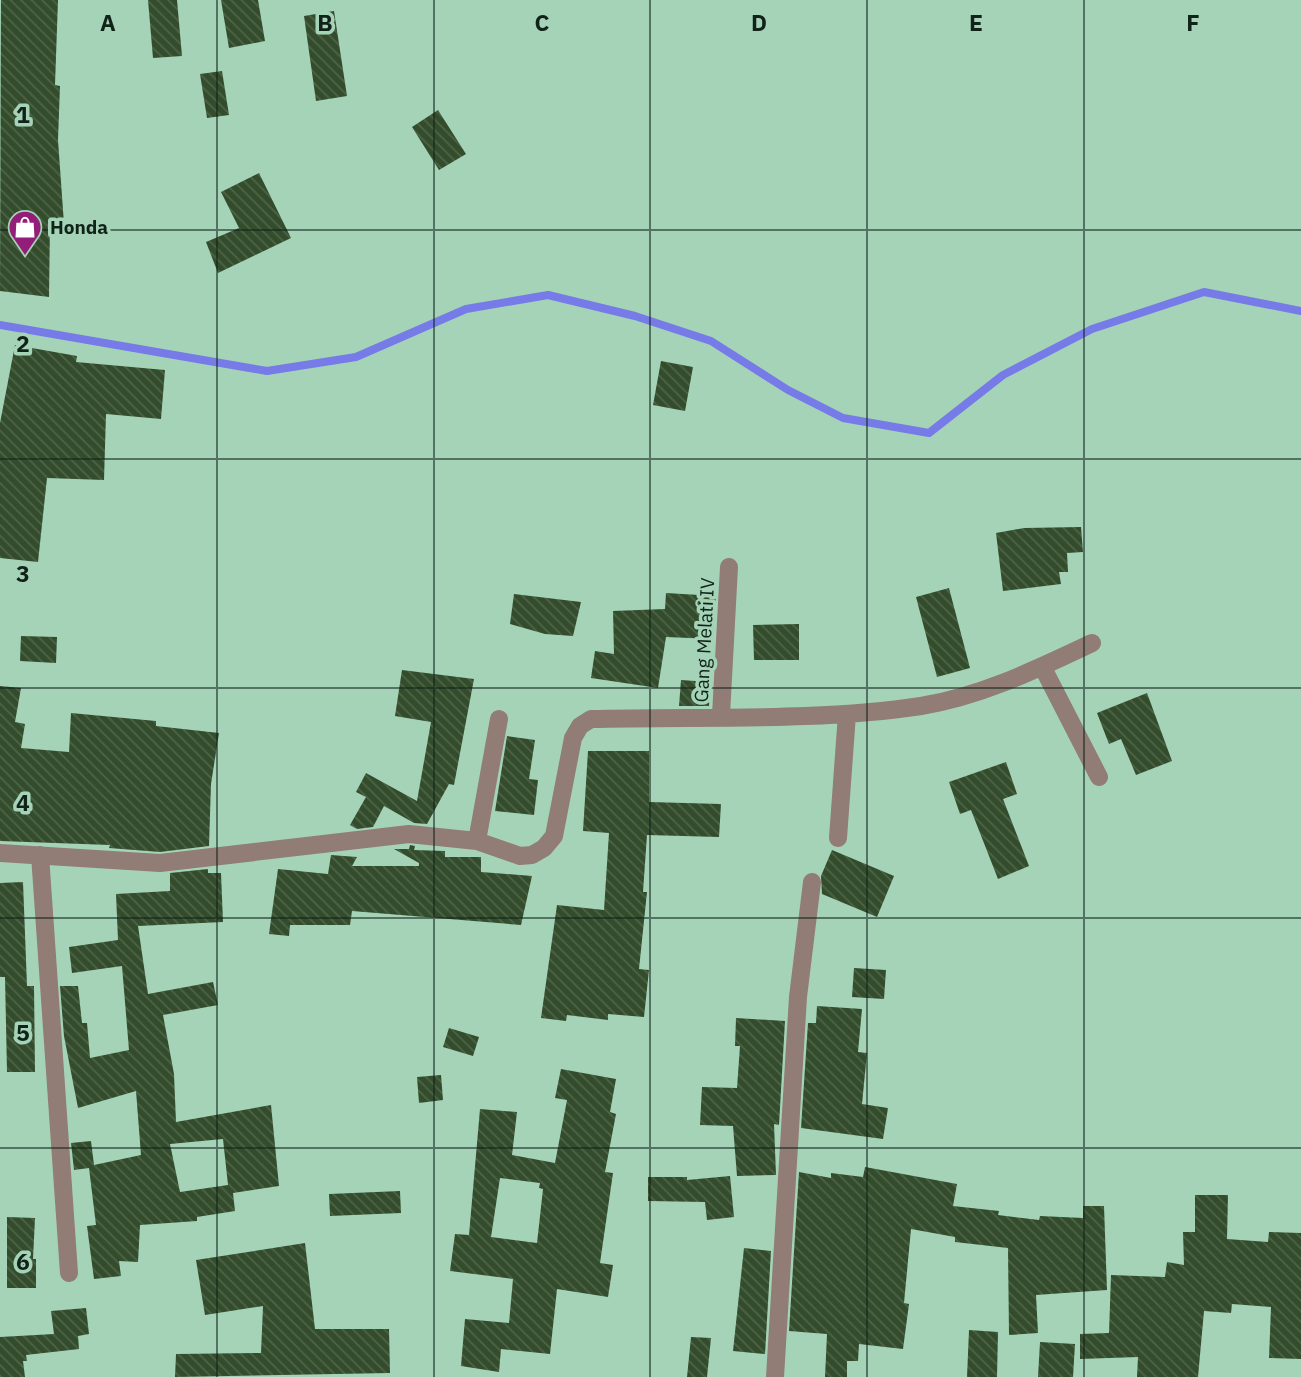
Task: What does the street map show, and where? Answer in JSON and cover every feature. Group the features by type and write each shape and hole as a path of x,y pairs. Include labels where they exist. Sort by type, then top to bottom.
{"street":[{"name":"Gang Melati IV","path":"721,715 729,567"},
{"path":"0,852 160,863 409,834 477,841 520,856 532,855 544,848 559,823 573,738 580,726 590,719 847,714 923,705 994,687 1092,643"},
{"path":"1042,666 1099,777"},
{"path":"838,838 847,714"},
{"path":"477,841 499,719"},
{"path":"40,856 69,1273"},
{"path":"775,1377 797,1010 812,882"}],"building":[{"path":"1,0 58,0 55,85 60,86 58,140 64,224 50,223 49,297 0,291"},
{"path":"148,0 177,0 182,56 153,58"},
{"path":"221,0 258,0 265,41 229,48"},
{"path":"334,11 347,96 316,101 304,16"},
{"path":"222,71 229,115 207,118 200,74"},
{"path":"438,110 466,154 439,170 412,127"},
{"path":"259,173 291,238 218,273 206,242 239,228 221,192"},
{"path":"15,345 77,356 76,362 165,370 161,419 106,414 104,480 47,478 38,562 0,558 0,423"},
{"path":"661,361 693,367 685,411 653,405"},
{"path":"1081,527 1083,552 1067,553 1068,572 1059,572 1061,584 1003,591 996,533 1024,528"},
{"path":"949,588 970,668 937,677 916,597"},
{"path":"666,593 716,596 713,639 666,637 658,688 591,678 595,651 614,654 613,611 665,609"},
{"path":"514,594 581,602 573,636 545,634 510,624"},
{"path":"799,624 799,660 754,660 753,625"},
{"path":"21,636 57,637 56,663 20,661"},
{"path":"402,670 474,679 454,785 449,784 427,824 414,823 384,806 373,827 357,829 350,825 366,797 356,792 366,773 417,801 431,722 395,716"},
{"path":"681,680 710,682 709,706 679,706"},
{"path":"0,686 21,688 15,722 25,724 21,748 69,752 71,713 156,721 156,726 219,733 211,784 209,846 160,852 109,848 110,845 0,841"},
{"path":"1147,693 1172,761 1136,775 1121,739 1109,744 1097,713"},
{"path":"507,736 535,740 529,779 538,780 534,815 495,811"},
{"path":"588,751 649,751 649,802 721,804 719,837 647,835 643,892 647,892 639,969 649,970 644,1017 608,1014 608,1020 567,1015 566,1021 541,1018 557,905 604,910 609,833 583,831"},
{"path":"1006,762 1017,794 1003,799 1029,866 998,879 971,810 960,814 949,782"},
{"path":"410,845 415,846 414,850 445,851 445,857 481,857 481,872 532,876 521,925 352,911 350,925 290,925 289,936 269,934 278,869 328,874 331,855 357,857 352,866 419,866 419,863 394,849 409,849"},
{"path":"832,850 894,876 877,917 822,894 821,876"},
{"path":"208,869 208,873 221,873 223,922 138,926 148,994 213,982 218,1005 163,1015 174,1074 176,1122 271,1105 279,1186 233,1193 235,1211 197,1217 197,1221 140,1225 138,1262 119,1261 121,1276 94,1279 87,1226 96,1225 89,1168 74,1170 71,1143 91,1141 94,1165 141,1155 136,1091 78,1108 64,1036 60,986 78,986 82,1023 87,1023 90,1058 129,1050 122,966 72,973 69,947 118,940 116,894 170,891 170,873","holes":["223,1139 228,1185 180,1192 170,1144"]},
{"path":"23,882 27,986 34,986 35,1072 7,1072 5,977 0,977 0,883"},
{"path":"854,968 886,970 884,999 852,997"},
{"path":"817,1006 862,1009 858,1052 867,1053 862,1104 888,1108 883,1139 801,1128 808,1023 816,1023"},
{"path":"736,1018 785,1021 779,1125 774,1124 776,1175 737,1176 733,1126 700,1125 702,1087 737,1088 740,1046 735,1046"},
{"path":"449,1028 479,1037 473,1056 443,1047"},
{"path":"561,1069 616,1079 610,1112 616,1114 605,1172 613,1173 600,1263 613,1265 608,1297 557,1289 550,1354 501,1349 499,1372 461,1366 465,1319 509,1323 513,1279 450,1271 455,1234 469,1235 480,1109 517,1112 512,1155 555,1163 567,1100 555,1098","holes":["500,1178 540,1183 539,1188 543,1189 537,1243 491,1237"]},
{"path":"441,1075 443,1100 419,1103 417,1077"},
{"path":"865,1167 957,1184 953,1206 999,1211 998,1215 1039,1220 1040,1216 1083,1218 1083,1206 1104,1206 1107,1290 1036,1295 1038,1333 1009,1335 1008,1248 955,1242 955,1237 911,1229 904,1303 909,1304 903,1349 859,1344 858,1361 847,1361 847,1377 825,1377 827,1334 789,1331 799,1172 831,1178 831,1173 863,1177"},
{"path":"730,1176 734,1217 707,1220 705,1202 648,1201 648,1177 687,1177 687,1180"},
{"path":"400,1191 401,1213 330,1216 329,1194"},
{"path":"1195,1195 1228,1195 1227,1239 1268,1242 1269,1232 1301,1233 1301,1359 1269,1358 1271,1307 1232,1304 1231,1313 1204,1311 1198,1377 1137,1377 1138,1357 1080,1359 1080,1334 1109,1333 1111,1275 1165,1277 1167,1262 1184,1265 1183,1232 1195,1232"},
{"path":"7,1217 35,1218 33,1259 36,1259 36,1288 7,1288"},
{"path":"305,1243 315,1329 389,1329 390,1373 175,1377 176,1354 261,1353 263,1306 205,1315 196,1260"},
{"path":"744,1248 771,1251 765,1354 733,1351"},
{"path":"86,1308 89,1334 78,1336 79,1349 26,1355 27,1361 23,1361 25,1377 0,1377 0,1337 54,1334 51,1311"},
{"path":"969,1330 998,1332 997,1377 967,1377"},
{"path":"691,1337 711,1338 707,1377 687,1377"},
{"path":"1040,1342 1075,1344 1073,1377 1038,1377"}],"waterway":[{"path":"0,325 267,371 356,357 466,309 548,295 635,316 711,341 788,390 843,418 929,433 1003,375 1092,329 1204,292 1301,311"}],"place":[{"name":"Honda","path":"25,257"}]}
